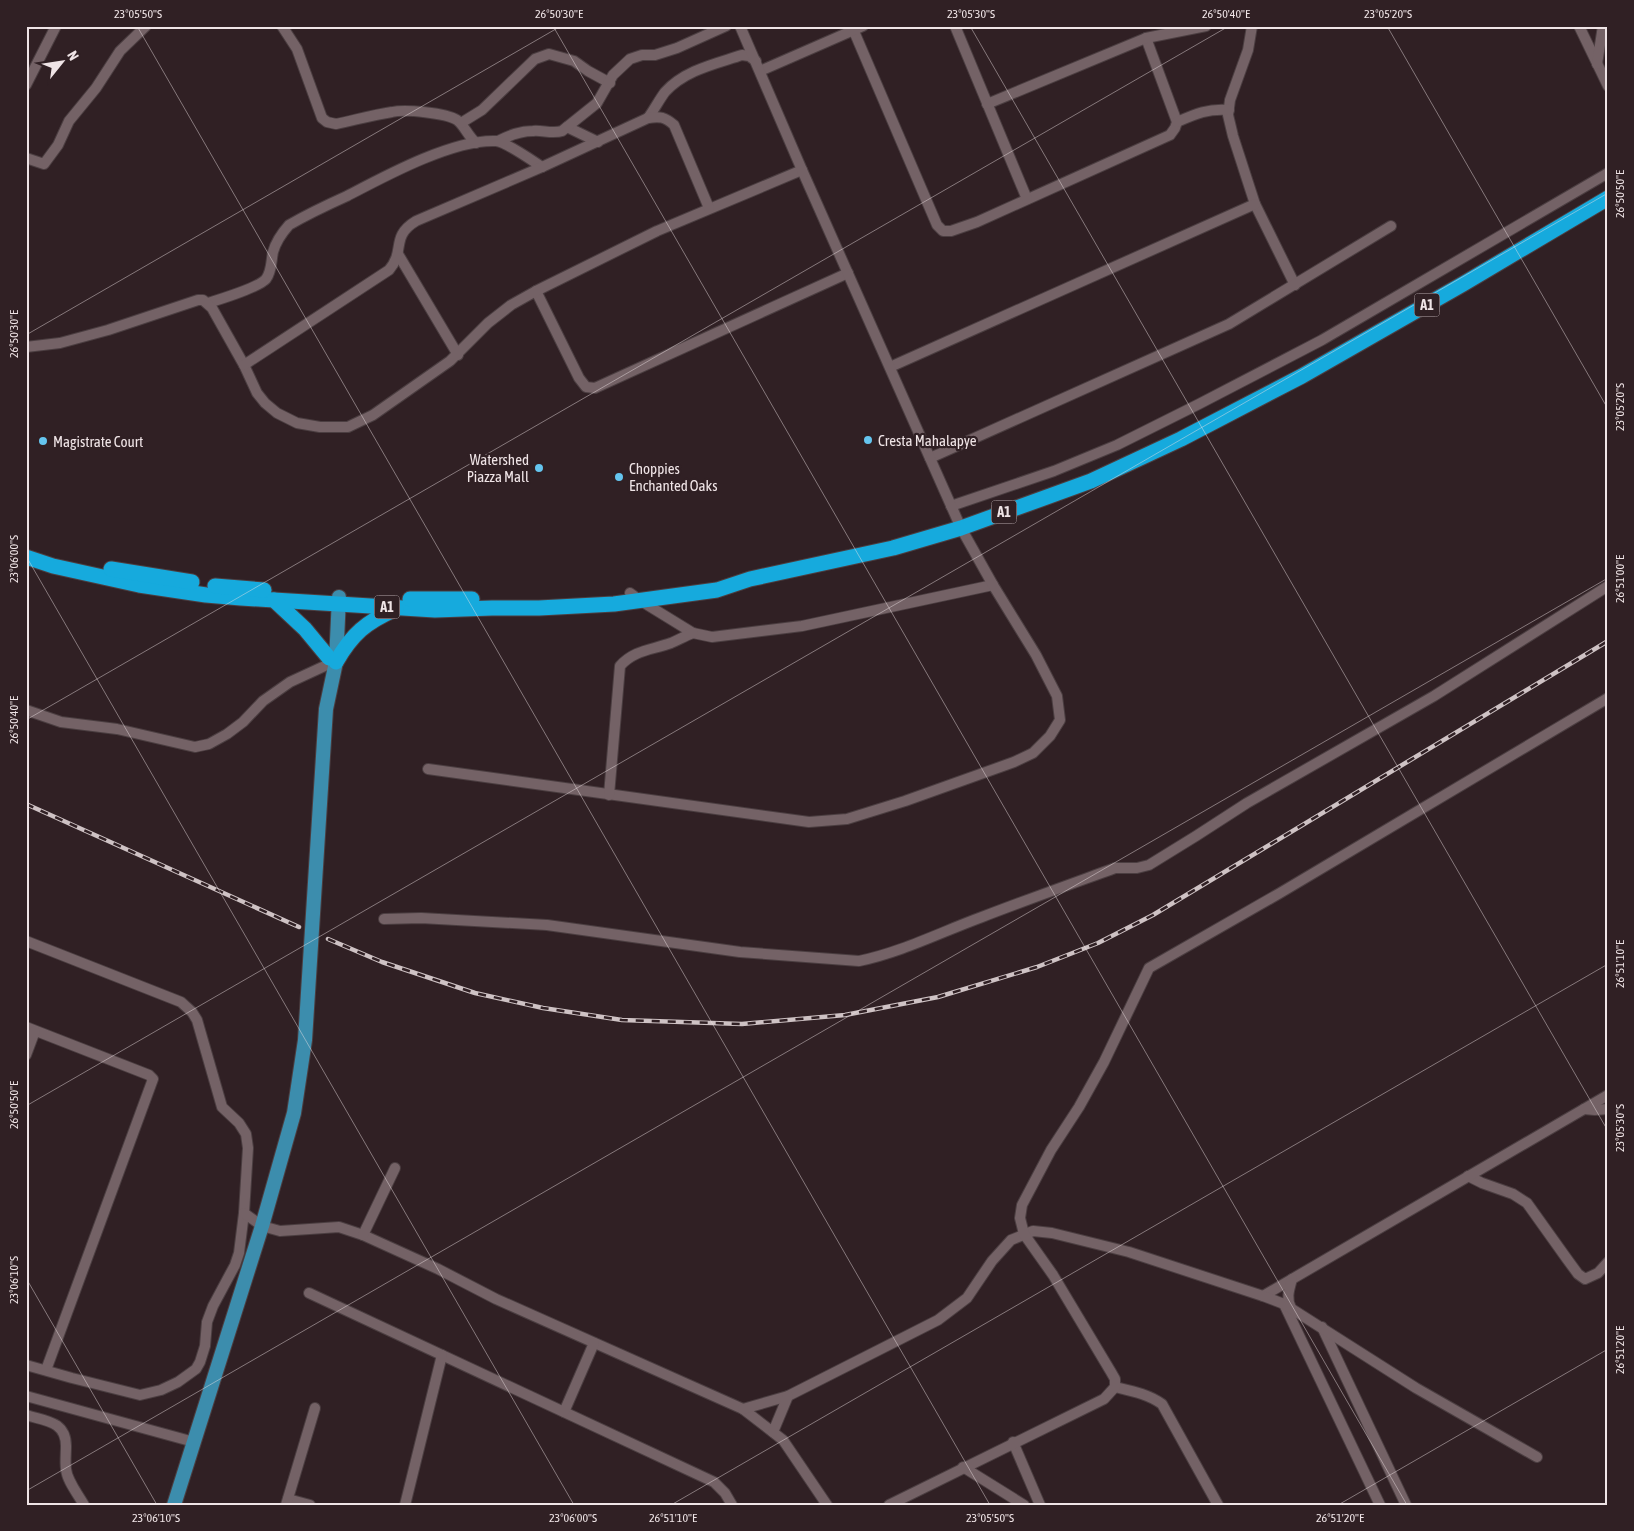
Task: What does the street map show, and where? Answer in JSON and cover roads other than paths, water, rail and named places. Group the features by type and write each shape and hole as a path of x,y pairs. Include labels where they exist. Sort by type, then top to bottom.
{"highway":[{"name":"A1","path":"26,555 210,585 334,601 435,610 540,608 635,597 716,581 750,579 893,548 961,528 1091,480 1244,408 1463,284 1608,198"},
{"name":"A1","path":"26,555 53,566 139,585 206,595 274,600 635,597"},
{"path":"274,600 300,623 331,661 356,632 373,620 399,607"}],"main road":[{"path":"174,1505 262,1226 294,1114 306,1040 334,601"}],"street":[{"path":"26,85 56,26"},
{"path":"26,158 40,164 47,162 70,121 96,88 120,51 146,26"},
{"path":"282,26 297,48 322,118 326,122 336,124 394,111 436,114 448,116 461,123 469,137 476,143"},
{"path":"208,303 260,284 267,278 271,270 273,253 279,236 300,218 420,160 454,148 498,141 515,133 534,131 558,132 597,103 618,70 630,59 642,54 655,55 677,48 726,26"},
{"path":"428,769 810,822 847,819 905,801 1014,762 1033,753 1050,736 1060,720 1057,696 1036,655 993,586 961,528 740,26"},
{"path":"955,26 1027,199"},
{"path":"987,104 1146,38 1206,26"},
{"path":"1252,26 1248,50 1230,100 1229,110 1233,136 1255,204 1295,284"},
{"path":"1579,26 1608,86"},
{"path":"1597,64 1603,26"},
{"path":"760,71 857,27 938,225 943,231 952,231 964,228 1161,140 1170,134 1177,122 1146,38"},
{"path":"461,123 482,110 535,59 549,54 574,61 588,72 610,82"},
{"path":"648,118 664,93 674,84 699,69 742,55 749,56 756,61"},
{"path":"1177,122 1202,111 1215,109 1229,110"},
{"path":"244,365 389,270 396,263 400,237 406,228 416,221 542,167 648,118 658,116 667,118 674,125 708,208"},
{"path":"567,127 598,142"},
{"path":"498,141 542,167"},
{"path":"26,348 60,343 108,330 198,300 203,300 208,303 264,403 277,414 296,423 338,428 348,427 373,416 458,354 488,323 511,305 657,231 802,170"},
{"path":"951,506 1054,471 1116,445 1199,404 1322,340 1608,173"},
{"path":"890,367 1255,204"},
{"path":"930,458 1229,324 1391,226"},
{"path":"398,254 458,354"},
{"path":"536,291 579,378 586,386 595,388 848,273"},
{"path":"635,597 693,633 712,637 802,626 993,586"},
{"path":"384,919 421,918 547,925 740,952 859,961 873,958 1115,868 1137,868 1149,865 1247,803 1434,696 1608,586"},
{"path":"609,795 620,666 626,659 640,651 670,643 693,633"},
{"path":"26,710 61,722 117,730 196,747 209,744 227,734 243,722 263,701 290,682 331,661"},
{"path":"888,1505 1104,1399 1115,1388 1115,1379 1112,1372 1052,1275 1024,1234 1020,1218 1022,1205 1051,1150 1079,1107 1104,1062 1149,968 1280,893 1608,698"},
{"path":"26,941 181,1002 192,1012 201,1029 222,1106 239,1122 246,1134 248,1148 242,1238 235,1265 213,1306 207,1322 206,1346 196,1369 178,1382 161,1390 140,1395 26,1365"},
{"path":"26,1055 30,1029 149,1075 153,1082 46,1370"},
{"path":"1263,1296 1608,1095"},
{"path":"1584,1109 1608,1109"},
{"path":"363,1235 395,1168"},
{"path":"1468,1176 1513,1194 1527,1203 1578,1274 1585,1279 1598,1273 1608,1262"},
{"path":"244,1213 262,1226 280,1231 339,1228 363,1235 438,1269 496,1299 743,1409 783,1440 827,1505"},
{"path":"743,1409 788,1396 938,1320 967,1298 992,1260 1011,1240 1033,1231 1052,1232 1129,1252 1263,1296 1287,1306 1416,1388 1537,1456"},
{"path":"1292,1279 1287,1306 1380,1505"},
{"path":"309,1293 714,1482 725,1493 732,1505"},
{"path":"1321,1326 1406,1505"},
{"path":"564,1412 594,1343"},
{"path":"405,1505 442,1355"},
{"path":"1115,1388 1135,1392 1162,1404 1218,1505"},
{"path":"26,1396 194,1442"},
{"path":"773,1432 788,1396"},
{"path":"310,1505 287,1502 315,1408"},
{"path":"26,1415 60,1427 66,1442 65,1468 84,1505"},
{"path":"1013,1442 1040,1505"},
{"path":"963,1467 1024,1505"}],"railway":[{"path":"328,939 382,962 475,993 543,1008 622,1020 742,1024 845,1015 938,997 1037,967 1098,943 1153,915 1608,641"},
{"path":"26,804 299,927"}],"place":[{"name":"Cresta Mahalapye","path":"868,440"},
{"name":"Magistrate Court","path":"43,441"},
{"name":"Watershed Piazza Mall","path":"539,468"},
{"name":"Choppies Enchanted Oaks","path":"619,477"}]}
